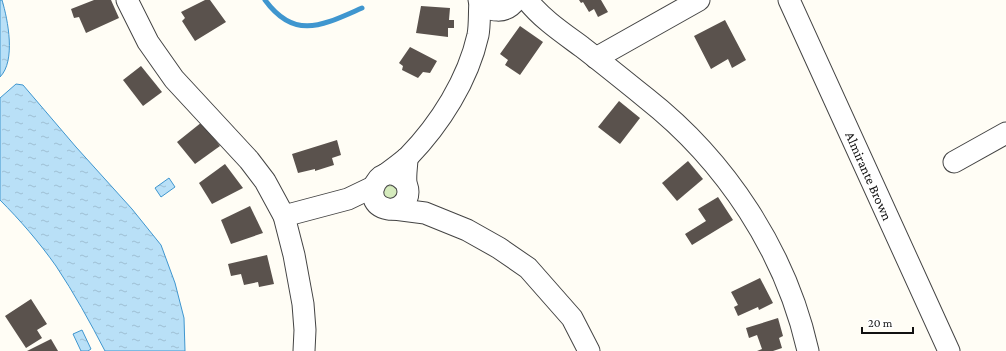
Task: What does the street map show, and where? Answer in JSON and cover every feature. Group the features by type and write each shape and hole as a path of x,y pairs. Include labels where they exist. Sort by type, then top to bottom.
{"street":[{"path":"127,0 148,42 174,79 249,160 265,181 284,216 294,255 303,304 306,330 304,351"},
{"path":"596,58 699,0"},
{"name":"Almirante Brown","path":"789,0 949,351"},
{"path":"407,158 407,188 404,204 388,209 378,204 372,193 380,181 407,158 448,106 464,74 477,35 479,21 506,4 560,31 648,99 690,137 732,186 762,232 786,281 804,333 808,351"},
{"path":"954,162 1006,133"},
{"path":"284,216 348,199 392,174 398,175 425,213"},
{"path":"348,199 388,209 425,213 468,230 499,248 528,268 572,318 589,351"}],"green space":[{"path":"389,183 399,189 395,200 384,199 382,188"}],"water":[{"path":"0,0 2,0 8,29 9,51 5,70 0,77"},
{"path":"16,84 23,85 132,209 161,245 175,283 184,318 185,351 105,351 82,308 56,266 15,215 0,200 0,98"},
{"path":"169,178 175,187 161,197 155,188"},
{"path":"82,330 91,349 88,351 81,351 73,334"}],"building":[{"path":"94,0 111,0 119,18 86,33 79,17 74,18 71,9"},
{"path":"205,0 210,0 226,22 195,41 182,21 185,18 181,12"},
{"path":"579,0 601,0 608,12 598,17 594,9 589,12 583,2 581,3"},
{"path":"421,6 450,8 449,20 454,20 454,28 448,28 448,37 416,33"},
{"path":"725,20 746,60 732,68 728,59 711,69 694,36"},
{"path":"520,26 543,42 520,75 505,65 508,60 500,54"},
{"path":"410,47 437,61 430,73 423,72 418,78 402,70 403,66 399,63"},
{"path":"141,66 162,92 143,106 123,80"},
{"path":"619,101 640,118 620,144 598,127"},
{"path":"202,122 220,146 195,164 177,142"},
{"path":"337,140 341,155 332,158 334,165 315,171 315,169 298,173 292,154"},
{"path":"688,161 703,179 677,201 662,183"},
{"path":"225,164 243,188 212,204 199,183"},
{"path":"718,197 733,220 692,245 685,234 706,221 698,209"},
{"path":"250,206 263,233 231,244 221,220"},
{"path":"267,255 274,284 259,287 258,282 244,285 241,274 231,276 228,264"},
{"path":"760,278 773,303 759,310 758,307 738,316 734,307 738,305 731,292"},
{"path":"31,299 47,324 37,330 42,338 26,348 5,316"},
{"path":"778,318 783,336 779,338 782,348 773,351 757,351 762,349 757,335 749,338 746,328"},
{"path":"51,339 58,351 27,351"}],"waterway":[{"path":"265,0 276,13 287,21 299,25 310,26 335,20 362,8"}]}
